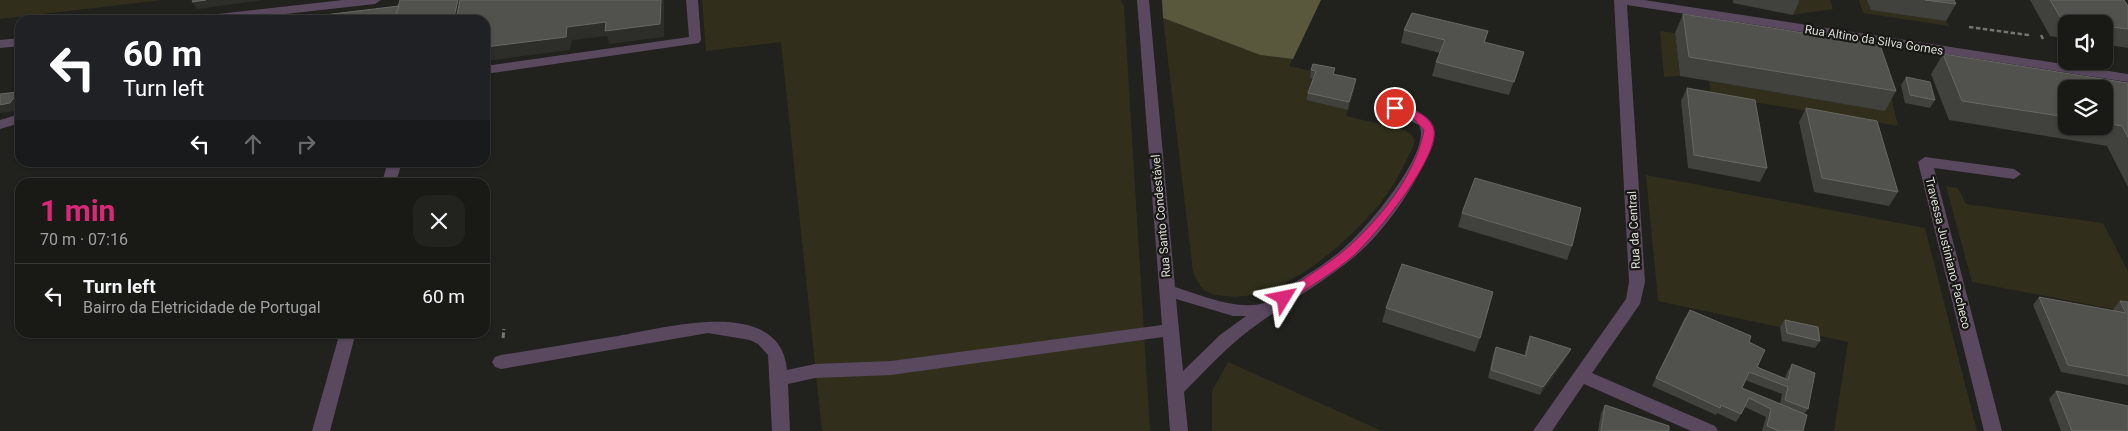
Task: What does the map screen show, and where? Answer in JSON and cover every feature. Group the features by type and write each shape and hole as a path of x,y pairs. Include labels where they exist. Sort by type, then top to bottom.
{"street":[{"path":"261,15 375,0"},
{"path":"490,69 695,40 692,0"},
{"name":"Rua Santo Condestável","path":"1142,0 1179,431"},
{"name":"Rua Altino da Silva Gomes","path":"1621,0 2128,78"},
{"name":"Rua da Central","path":"1542,431 1634,300 1637,282 1621,0"},
{"path":"0,44 15,42"},
{"path":"1175,390 1218,347 1268,309 1350,252 1380,221 1406,185 1426,148 1429,130 1424,121 1417,115 1395,108"},
{"path":"0,125 15,120"},
{"name":"Travessa Justiniano Pacheco","path":"1993,431 1925,162 2014,174"},
{"path":"1167,291 1233,310 1268,309"},
{"path":"501,362 708,327 726,328 758,336 768,342 777,356 781,431"},
{"path":"777,379 815,371 891,368 1170,330"},
{"path":"321,431 346,338"},
{"path":"1582,376 1709,431"}],"path":[{"path":"1969,27 2028,35 2027,33"},
{"path":"2041,35 2043,39"}],"shaded area":[{"path":"0,0 162,0 34,15 15,15 15,17 0,19"},
{"path":"702,0 1121,0 1124,7 1150,431 822,431 781,42 706,51"},
{"path":"1162,0 1321,0 1293,59 1260,55 1163,18"},
{"path":"1792,0 1830,0 1833,9 1792,15"},
{"path":"1859,0 1867,0 1946,21 1949,26 1863,13"},
{"path":"1163,18 1260,55 1293,59 1289,66 1312,71 1314,78 1306,100 1348,110 1346,116 1402,129 1410,133 1414,138 1414,143 1401,172 1381,202 1363,222 1328,254 1288,282 1266,291 1245,296 1213,294 1207,292 1198,283 1193,272"},
{"path":"1660,31 1675,33 1680,76 1664,77"},
{"path":"1884,66 1898,126 1711,95 1709,81 1884,110"},
{"path":"1646,175 1925,228 1977,431 1834,431 1848,342 1658,301"},
{"path":"1946,186 1958,188 1966,204 2103,223 2128,271 2128,312 1972,282"},
{"path":"1228,362 1382,431 1212,431 1212,391"}],"building":[{"path":"400,0 458,0 454,15 396,15"},
{"path":"460,0 661,0 660,24 605,31 606,22 567,27 566,37 490,46 490,15 457,15"},
{"path":"1925,0 1954,0 1956,4"},
{"path":"2050,0 2124,0 2128,6 2128,29 2113,27 2113,15 2059,15"},
{"path":"399,6 396,15 324,15"},
{"path":"1412,13 1488,31 1484,42 1524,52 1514,82 1436,62 1445,40 1404,30"},
{"path":"1683,14 1880,45 1896,91 1689,57"},
{"path":"1943,54 2109,80 2058,80 2058,116 1962,101"},
{"path":"1313,64 1335,68 1333,74 1356,79 1349,102 1308,93 1316,71 1311,70"},
{"path":"1906,77 1930,82 1935,100 1910,95"},
{"path":"2113,81 2128,83 2128,137 2122,126 2113,124"},
{"path":"1687,88 1755,100 1767,168 1694,155"},
{"path":"15,92 15,96 10,103 0,105 0,94"},
{"path":"1806,108 1877,121 1898,192 1822,178"},
{"path":"1475,178 1581,208 1572,246 1462,213"},
{"path":"1402,264 1493,292 1480,338 1386,308"},
{"path":"2039,297 2126,313 2120,301 2128,302 2128,376 2068,365"},
{"path":"1690,310 1751,336 1749,342 1765,350 1757,367 1788,380 1792,364 1815,373 1808,409 1785,400 1788,387 1749,372 1742,388 1807,415 1803,431 1777,431 1767,426 1771,409 1749,398 1741,414 1721,405 1720,408 1656,378"},
{"path":"1785,320 1818,327 1820,341 1787,333"},
{"path":"1530,336 1571,349 1543,387 1491,370 1496,347 1526,356"},
{"path":"2056,391 2128,406 2128,431 2072,431"},
{"path":"1605,405 1669,426 1669,431 1601,431"}],"route":[{"path":"1284,298 1350,252 1380,221 1406,185 1426,148 1429,130 1424,121 1417,115 1395,108"}]}
